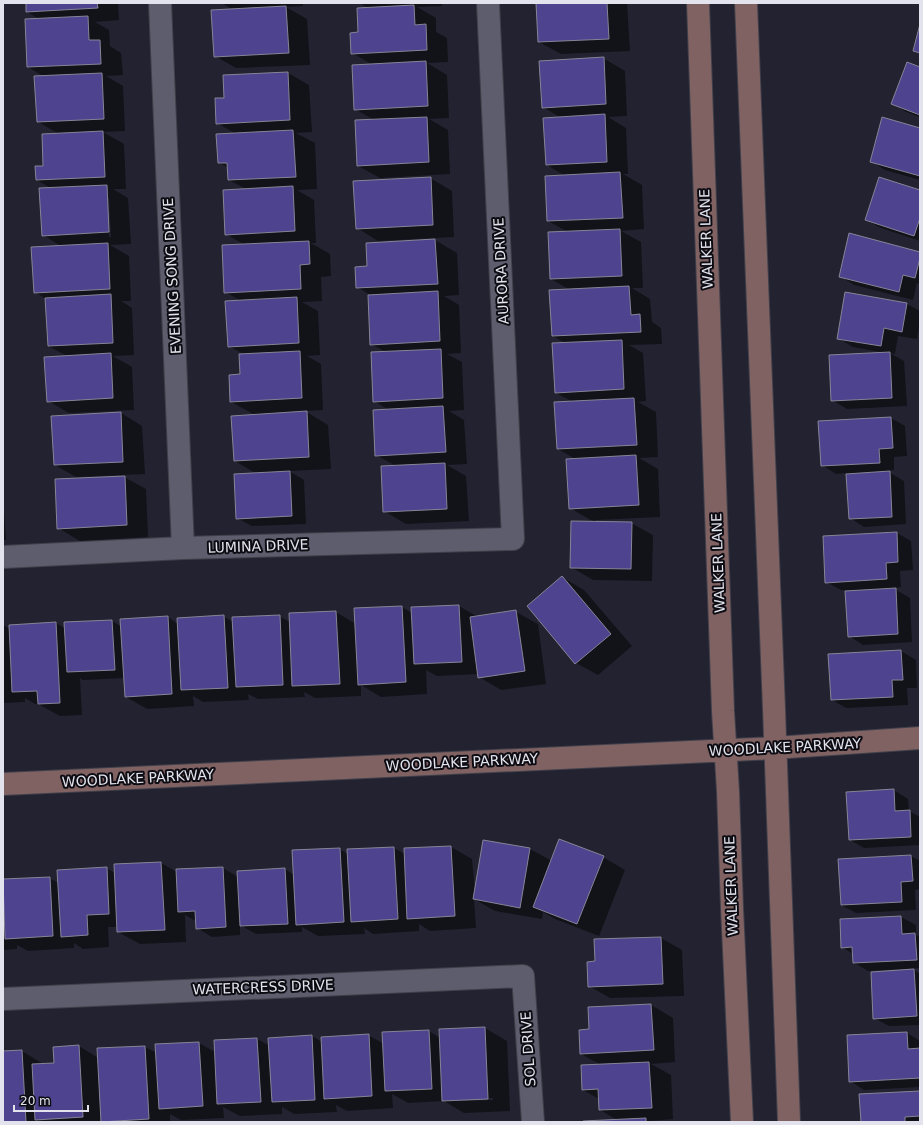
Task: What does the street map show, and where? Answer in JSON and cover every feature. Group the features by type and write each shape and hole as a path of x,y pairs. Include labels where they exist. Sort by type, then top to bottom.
{"street":[{"name":"EVENING SONG DRIVE","path":"160,3 184,548"},
{"name":"AURORA DRIVE","path":"488,3 513,538"},
{"name":"WALKER LANE","path":"698,3 726,751 742,1122"},
{"path":"746,3 789,1122"},
{"name":"LUMINA DRIVE","path":"3,557 184,548 513,538"},
{"name":"WOODLAKE PARKWAY","path":"3,784 726,751 920,738"},
{"name":"WATERCRESS DRIVE","path":"3,999 523,976"},
{"name":"SOL DRIVE","path":"523,976 534,1122"}],"building":[{"path":"26,3 97,3 98,8 26,12"},
{"path":"536,3 607,3 609,39 538,42"},
{"path":"414,5 415,25 426,24 427,50 351,54 350,33 358,32 357,8"},
{"path":"286,6 289,53 214,57 211,10"},
{"path":"88,16 89,40 100,40 101,64 27,67 25,19"},
{"path":"920,24 920,53 913,51"},
{"path":"604,57 606,104 542,108 539,61"},
{"path":"426,61 428,106 354,110 352,65"},
{"path":"907,62 920,67 920,115 891,104"},
{"path":"288,72 290,120 216,124 215,98 224,98 223,75"},
{"path":"102,73 104,119 37,122 34,76"},
{"path":"605,114 607,162 546,165 543,118"},
{"path":"427,117 429,162 357,166 355,120"},
{"path":"882,117 920,128 920,176 870,162"},
{"path":"293,130 296,177 228,180 227,163 218,163 216,134"},
{"path":"103,131 105,177 36,180 35,166 43,166 42,134"},
{"path":"620,172 623,218 547,221 545,176"},
{"path":"431,177 433,225 356,229 353,181"},
{"path":"879,177 920,190 920,218 914,236 865,220"},
{"path":"107,185 109,232 42,236 39,188"},
{"path":"293,186 295,231 225,235 223,190"},
{"path":"620,229 622,276 550,279 548,232"},
{"path":"849,233 920,252 915,278 903,275 899,292 839,277"},
{"path":"435,239 438,284 356,288 355,267 367,266 366,243"},
{"path":"309,241 310,264 300,265 301,289 224,293 222,245"},
{"path":"108,243 110,289 34,293 31,247"},
{"path":"629,286 631,315 640,314 641,332 552,336 549,290"},
{"path":"438,291 440,341 370,345 368,295"},
{"path":"845,292 907,303 902,332 884,328 881,346 837,339"},
{"path":"111,294 113,343 48,346 45,298"},
{"path":"297,297 299,343 228,347 225,301"},
{"path":"622,340 624,389 555,393 552,343"},
{"path":"441,349 443,398 373,402 371,352"},
{"path":"300,351 302,398 230,402 229,375 240,374 239,354"},
{"path":"890,352 892,398 831,401 829,355"},
{"path":"111,353 113,398 47,402 44,357"},
{"path":"634,398 637,445 557,449 554,402"},
{"path":"443,406 446,452 375,456 373,410"},
{"path":"307,411 309,457 234,461 231,416"},
{"path":"121,412 123,462 54,465 51,416"},
{"path":"891,417 893,448 879,449 880,463 821,466 818,421"},
{"path":"636,455 639,505 569,509 566,459"},
{"path":"445,463 447,509 383,512 381,466"},
{"path":"290,471 292,516 236,519 234,474"},
{"path":"890,471 892,517 849,519 846,474"},
{"path":"125,476 127,525 57,529 55,479"},
{"path":"571,521 632,522 631,569 570,568"},
{"path":"897,532 898,562 886,563 887,579 825,583 823,536"},
{"path":"562,576 611,634 575,664 527,606"},
{"path":"896,588 898,634 848,637 845,591"},
{"path":"459,605 462,662 414,664 411,607"},
{"path":"402,606 406,682 358,685 354,608"},
{"path":"516,610 525,671 478,678 470,617"},
{"path":"336,611 340,684 292,686 289,613"},
{"path":"224,615 228,688 181,690 177,618"},
{"path":"280,615 283,685 236,687 232,617"},
{"path":"168,616 172,694 125,697 120,619"},
{"path":"112,620 115,670 67,672 64,622"},
{"path":"56,622 60,703 38,704 37,691 12,692 9,625"},
{"path":"901,650 903,680 892,680 893,697 831,700 828,654"},
{"path":"894,789 895,811 910,810 911,837 849,840 846,792"},
{"path":"559,839 604,856 577,924 533,907"},
{"path":"483,840 530,848 520,908 473,899"},
{"path":"451,846 455,916 407,919 404,848"},
{"path":"394,847 398,919 351,922 347,849"},
{"path":"340,848 344,922 296,925 292,850"},
{"path":"911,855 913,881 901,882 902,902 841,905 838,859"},
{"path":"161,862 165,930 117,932 114,864"},
{"path":"107,867 109,914 87,915 88,935 61,937 57,870"},
{"path":"223,867 226,927 196,929 195,911 178,912 176,869"},
{"path":"285,868 288,924 240,926 237,871"},
{"path":"50,877 53,936 5,939 3,879"},
{"path":"901,916 902,934 915,933 917,960 853,963 852,947 841,948 840,919"},
{"path":"661,937 663,984 588,987 587,962 595,961 594,939"},
{"path":"914,969 917,1016 873,1019 871,972"},
{"path":"651,1004 654,1050 580,1054 579,1030 589,1029 588,1007"},
{"path":"485,1027 488,1099 442,1101 439,1029"},
{"path":"429,1030 432,1089 385,1091 382,1032"},
{"path":"907,1032 908,1049 920,1048 920,1078 849,1082 847,1035"},
{"path":"369,1034 372,1096 324,1099 321,1037"},
{"path":"312,1035 315,1100 272,1102 268,1038"},
{"path":"257,1038 261,1102 217,1104 214,1040"},
{"path":"199,1042 203,1106 159,1109 155,1044"},
{"path":"79,1045 83,1117 35,1120 32,1064 54,1063 53,1047"},
{"path":"145,1046 149,1119 101,1122 97,1048"},
{"path":"22,1050 26,1122 3,1122 3,1051"},
{"path":"649,1062 652,1108 599,1110 598,1089 582,1090 581,1065"},
{"path":"920,1091 920,1116 905,1117 905,1122 861,1122 859,1094"},
{"path":"646,1118 646,1122 583,1122 583,1121"}]}
